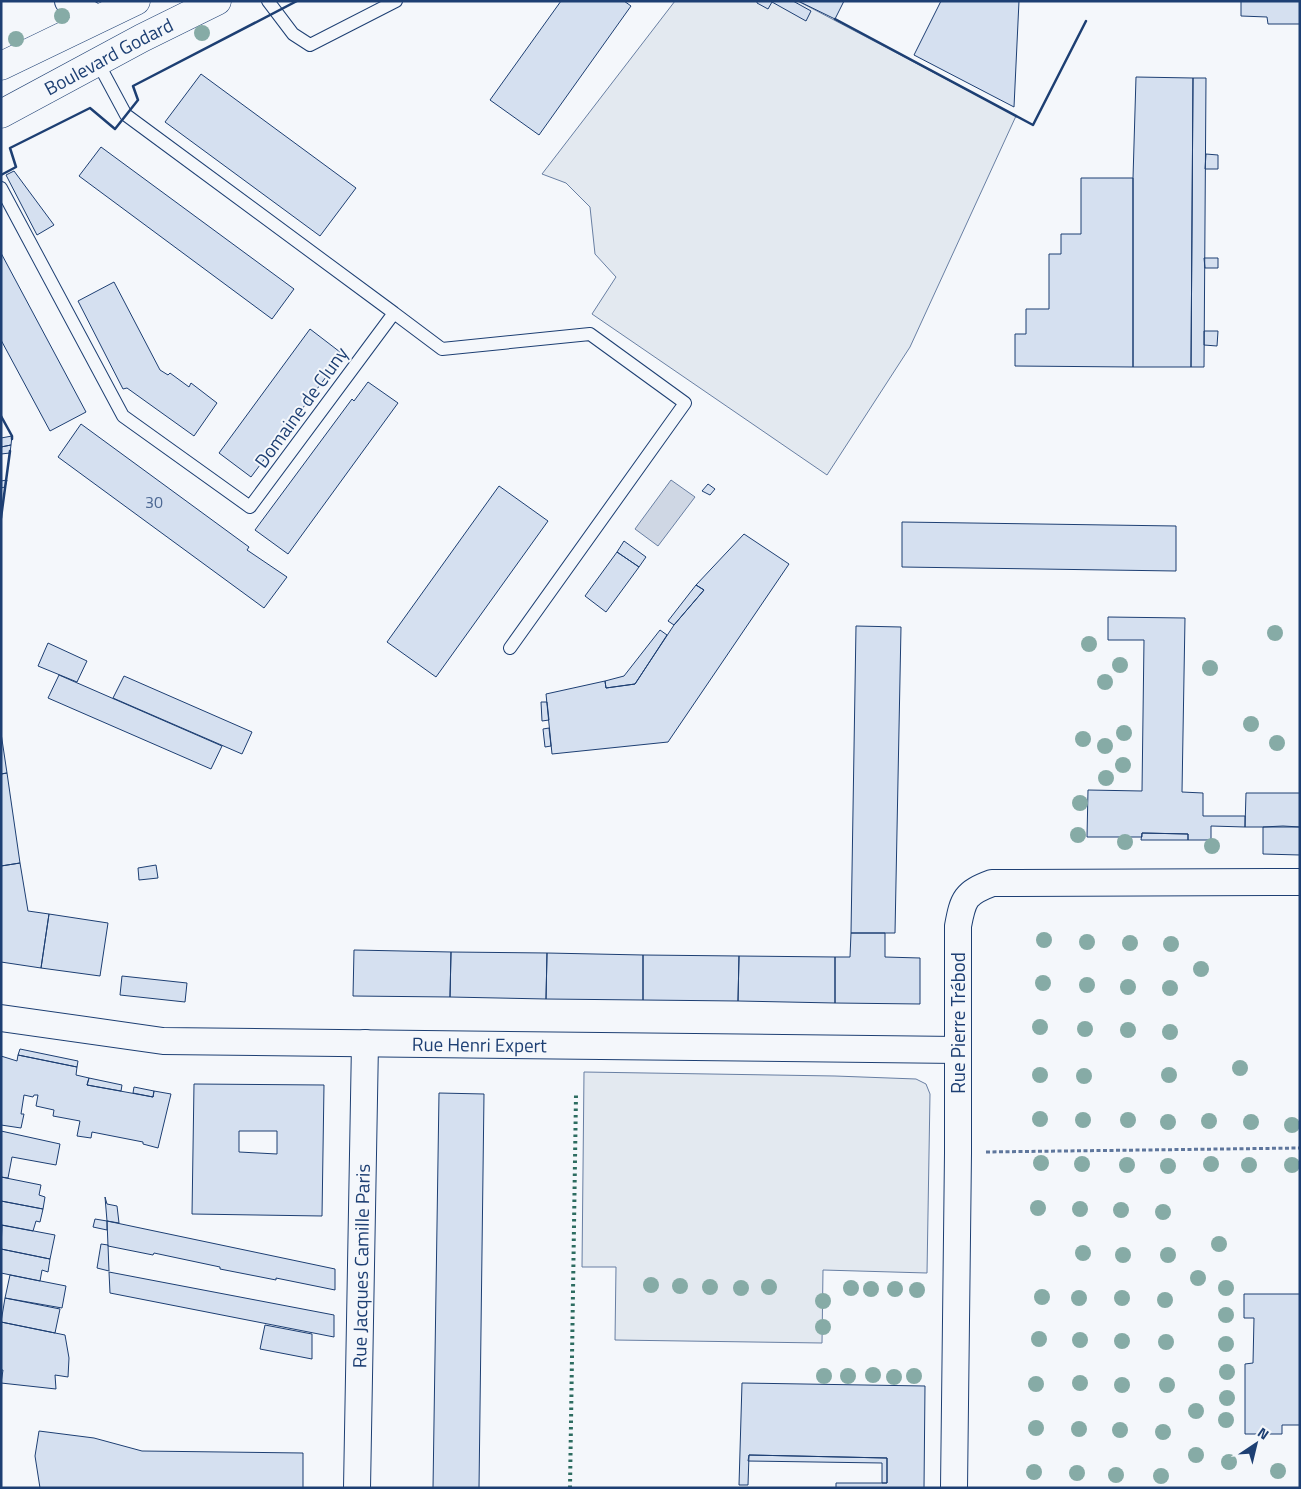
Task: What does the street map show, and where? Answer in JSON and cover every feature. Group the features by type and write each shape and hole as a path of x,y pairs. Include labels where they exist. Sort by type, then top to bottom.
{"main road":[{"name":"Boulevard Godard","path":"1,66 136,1"},
{"name":"Boulevard Godard","path":"1,114 97,61 217,1"}],"street":[{"path":"68,1 98,19"},
{"name":"Rue Pierre Trébod","path":"954,1488 958,1153 958,926 962,904 974,890 992,883 1300,882"},
{"name":"Rue Henri Expert","path":"1,1018 163,1041 958,1050"},
{"name":"Rue Jacques Camille Paris","path":"357,1488 365,1043"}],"lane":[{"path":"268,1 293,34 310,45 396,1"},
{"path":"97,61 126,115 442,349 590,334 685,403 510,648"},
{"name":"Domaine de Cluny","path":"1,188 122,416 250,507 394,313"}],"path":[{"path":"958,1153 1300,1148"}],"shaded area":[{"path":"675,1 798,1 1016,116 910,347 827,475 592,314 616,277 595,254 590,207 566,183 542,174"},
{"path":"671,480 695,497 658,546 635,529"},
{"path":"584,1072 835,1076 916,1079 926,1084 930,1094 927,1273 823,1270 822,1343 615,1340 616,1267 582,1267"}],"building":[{"path":"561,1 624,1 631,6 539,135 490,100"},
{"path":"757,1 793,1 811,11 806,21 772,2 768,9 757,3"},
{"path":"798,1 844,1 835,19"},
{"path":"941,1 1019,1 1014,107 914,55"},
{"path":"1241,1 1300,1 1300,24 1268,24 1267,17 1241,16"},
{"path":"201,74 356,188 320,236 165,122"},
{"path":"1136,77 1193,78 1191,367 1133,367 1133,178"},
{"path":"1193,78 1206,78 1204,367 1191,367"},
{"path":"101,147 294,289 272,319 79,176"},
{"path":"1206,154 1218,155 1218,169 1205,169"},
{"path":"14,171 54,225 37,235 6,175"},
{"path":"1081,178 1133,178 1133,367 1015,366 1015,334 1026,334 1026,309 1049,309 1049,254 1061,254 1061,234 1081,234"},
{"path":"1,253 86,412 50,431 1,340"},
{"path":"1204,258 1218,258 1218,268 1205,268"},
{"path":"114,282 160,370 168,375 170,373 189,387 191,383 217,403 194,436 127,388 123,389 78,301"},
{"path":"310,329 340,352 326,371 329,373 251,477 219,453"},
{"path":"1204,331 1218,331 1217,346 1204,345"},
{"path":"368,382 398,403 288,554 255,530 352,399 354,401"},
{"path":"81,424 249,547 247,550 287,577 264,608 58,457"},
{"path":"12,436 11,445 1,447 1,438"},
{"path":"11,445 10,453 1,454 1,447"},
{"path":"7,480 5,487 1,488 1,481"},
{"path":"708,484 715,489 710,495 702,491"},
{"path":"499,486 548,521 436,677 387,642"},
{"path":"902,522 1176,526 1176,571 902,567"},
{"path":"744,534 789,564 668,742 552,754 546,694 605,681 606,688 635,684 674,625 704,590 696,585"},
{"path":"624,541 646,557 639,567 617,552"},
{"path":"617,552 639,567 606,612 585,596"},
{"path":"696,585 704,590 674,625 668,621"},
{"path":"1108,617 1185,618 1182,792 1203,793 1203,816 1245,816 1245,827 1211,826 1211,840 1188,840 1188,834 1142,833 1142,837 1087,837 1088,790 1142,791 1144,640 1108,640"},
{"path":"856,626 901,627 895,933 851,933"},
{"path":"660,630 667,635 635,684 606,688 605,681 624,676"},
{"path":"48,643 87,661 77,682 38,666"},
{"path":"59,675 222,746 211,769 48,698"},
{"path":"124,676 252,732 242,754 113,698"},
{"path":"541,702 547,702 549,720 542,721"},
{"path":"549,728 551,746 545,747 543,729"},
{"path":"1,733 7,773 1,774"},
{"path":"7,773 20,863 1,866 1,774"},
{"path":"1246,793 1300,793 1300,827 1245,827"},
{"path":"1263,827 1300,827 1300,855 1263,854"},
{"path":"1142,833 1188,834 1188,840 1141,840"},
{"path":"20,863 28,911 49,914 41,968 1,962 1,866"},
{"path":"156,865 158,878 139,880 138,868"},
{"path":"49,914 108,923 100,976 41,968"},
{"path":"851,933 885,933 885,957 920,958 920,1004 835,1003 835,957 850,957"},
{"path":"354,950 451,952 450,997 353,996"},
{"path":"451,952 547,953 546,999 450,997"},
{"path":"547,953 643,955 643,1000 546,999"},
{"path":"643,955 739,956 738,1001 643,1000"},
{"path":"739,956 835,957 835,1003 738,1001"},
{"path":"122,976 187,983 185,1002 120,995"},
{"path":"20,1049 78,1061 77,1067 18,1055"},
{"path":"18,1055 77,1067 76,1075 89,1078 87,1085 153,1097 154,1091 171,1094 158,1148 143,1144 143,1142 92,1132 91,1138 77,1136 80,1121 53,1116 54,1110 36,1106 38,1095 33,1097 24,1095 21,1114 24,1114 21,1128 1,1125 1,1056 17,1061"},
{"path":"89,1078 122,1085 121,1091 87,1085"},
{"path":"194,1084 324,1085 322,1216 192,1214","holes":["239,1131 277,1131 277,1154 239,1152"]},
{"path":"134,1087 154,1091 153,1097 133,1093"},
{"path":"439,1093 484,1094 479,1488 433,1488"},
{"path":"1,1131 60,1144 56,1165 12,1157 8,1178 1,1177"},
{"path":"1,1177 41,1185 39,1195 45,1197 43,1209 1,1201"},
{"path":"105,1197 107,1204 117,1206 119,1223 107,1221"},
{"path":"1,1201 43,1209 40,1222 36,1221 33,1231 1,1225"},
{"path":"95,1219 107,1221 107,1230 93,1227"},
{"path":"107,1221 335,1269 335,1290 220,1269 220,1267 154,1253 153,1255 108,1246"},
{"path":"2,1225 55,1235 50,1259 1,1249"},
{"path":"101,1244 108,1245 109,1271 97,1268"},
{"path":"1,1249 50,1259 48,1272 42,1270 40,1281 1,1273"},
{"path":"109,1272 334,1315 334,1337 110,1293"},
{"path":"10,1275 66,1286 62,1308 5,1298"},
{"path":"1244,1294 1300,1294 1300,1425 1282,1425 1282,1434 1245,1434 1245,1364 1253,1363 1254,1318 1244,1318"},
{"path":"5,1298 60,1309 55,1333 1,1322"},
{"path":"1,1322 65,1335 69,1358 68,1377 55,1375 56,1389 1,1383 3,1370 1,1370"},
{"path":"265,1325 312,1334 312,1359 260,1349"},
{"path":"742,1383 925,1386 924,1488 836,1488 836,1483 887,1483 887,1458 749,1455 748,1485 739,1485"},
{"path":"39,1431 94,1438 142,1451 303,1453 303,1488 40,1488 35,1456"},
{"path":"749,1455 887,1458 887,1483 882,1483 882,1463 748,1461"}],"hedge":[{"path":"570,1488 576,1095"}],"wall":[{"path":"1,175 16,167 10,148 90,108 115,129 138,100 133,86 297,1"},
{"path":"835,19 1033,125 1086,21"},
{"path":"1,416 12,439"},
{"path":"1,518 10,451"}]}
